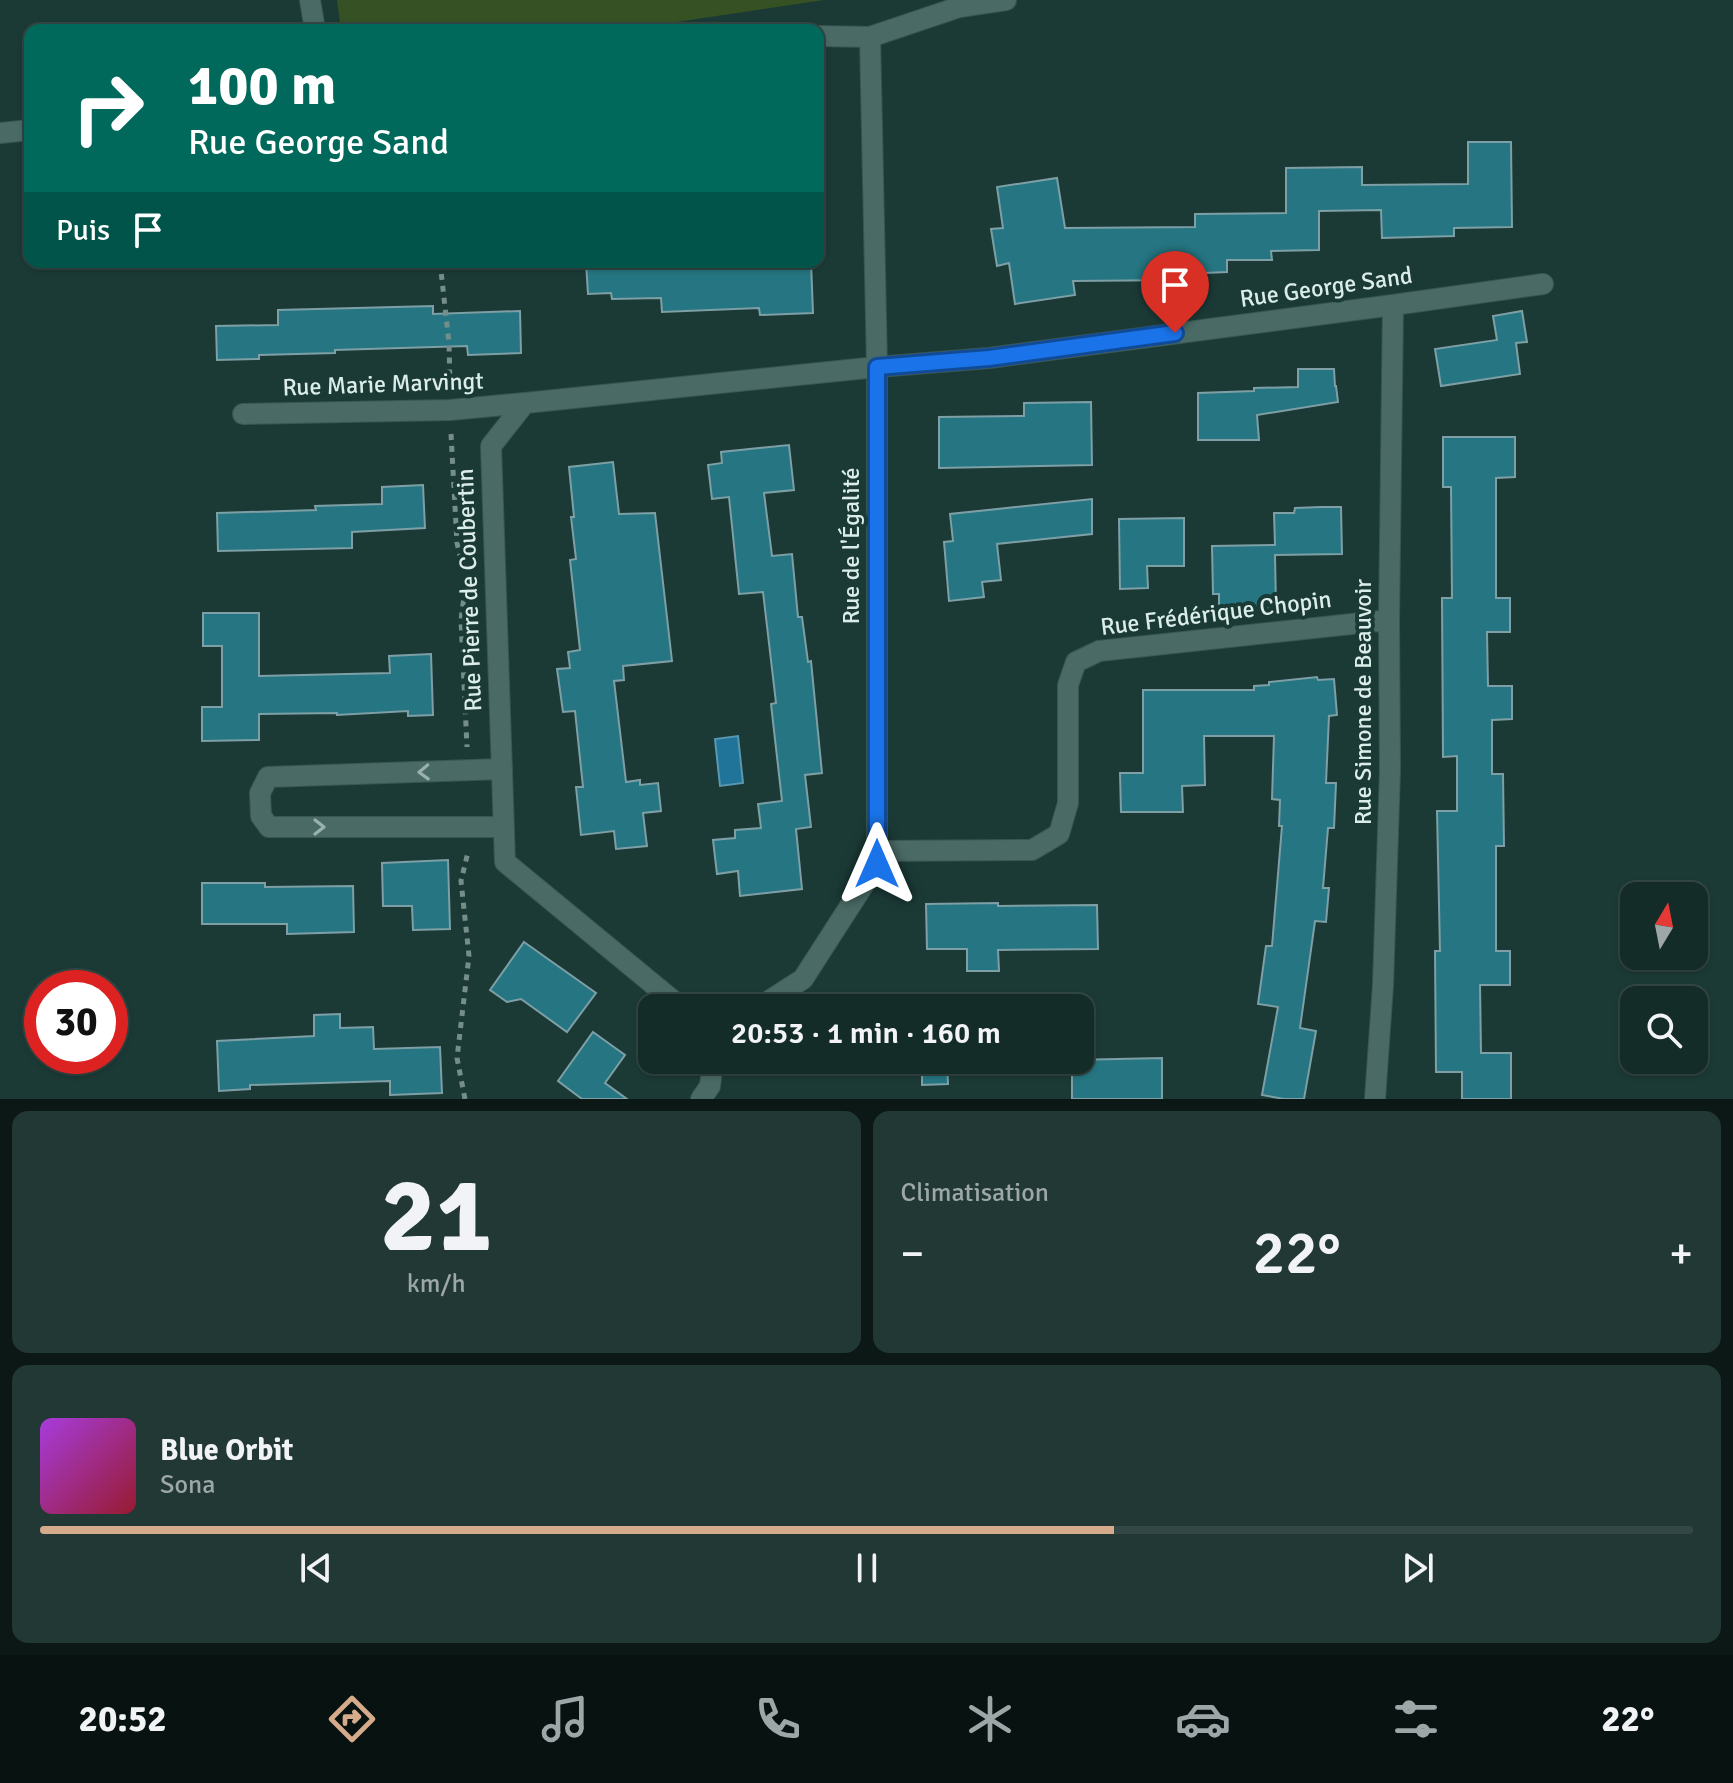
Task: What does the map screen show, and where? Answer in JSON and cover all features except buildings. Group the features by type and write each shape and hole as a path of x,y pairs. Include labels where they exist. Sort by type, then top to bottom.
{"street":[{"path":"310,0 314,24"},
{"path":"824,36 870,37 959,7 1006,0"},
{"name":"Rue de l'Égalité","path":"780,994 803,979 877,864 877,367 870,37"},
{"path":"0,133 24,131"},
{"name":"Rue George Sand","path":"877,367 989,358 1543,284"},
{"name":"Rue Simone de Beauvoir","path":"1375,1099 1383,985 1391,712 1389,620 1393,305"},
{"path":"525,403 877,367"},
{"name":"Rue Marie Marvingt","path":"243,414 450,410 525,403"},
{"name":"Rue Pierre de Coubertin","path":"525,403 491,446 505,862 665,994"},
{"name":"Rue Frédérique Chopin","path":"877,851 1032,850 1059,834 1068,803 1068,685 1076,662 1099,651 1389,620"},
{"path":"502,769 268,777 260,793 261,816 269,827 503,827"},
{"path":"701,1099 710,1086 711,1074"}],"path":[{"path":"441,268 449,343 457,543 466,581 461,620 468,770"},
{"path":"465,1099 457,1058 469,956 461,881 473,826"}],"green space":[{"path":"337,0 824,0 663,24 340,24"}],"water":[{"path":"738,736 743,783 720,786 715,739"}],"route":[{"path":"877,864 877,367 989,358 1175,333"}]}
